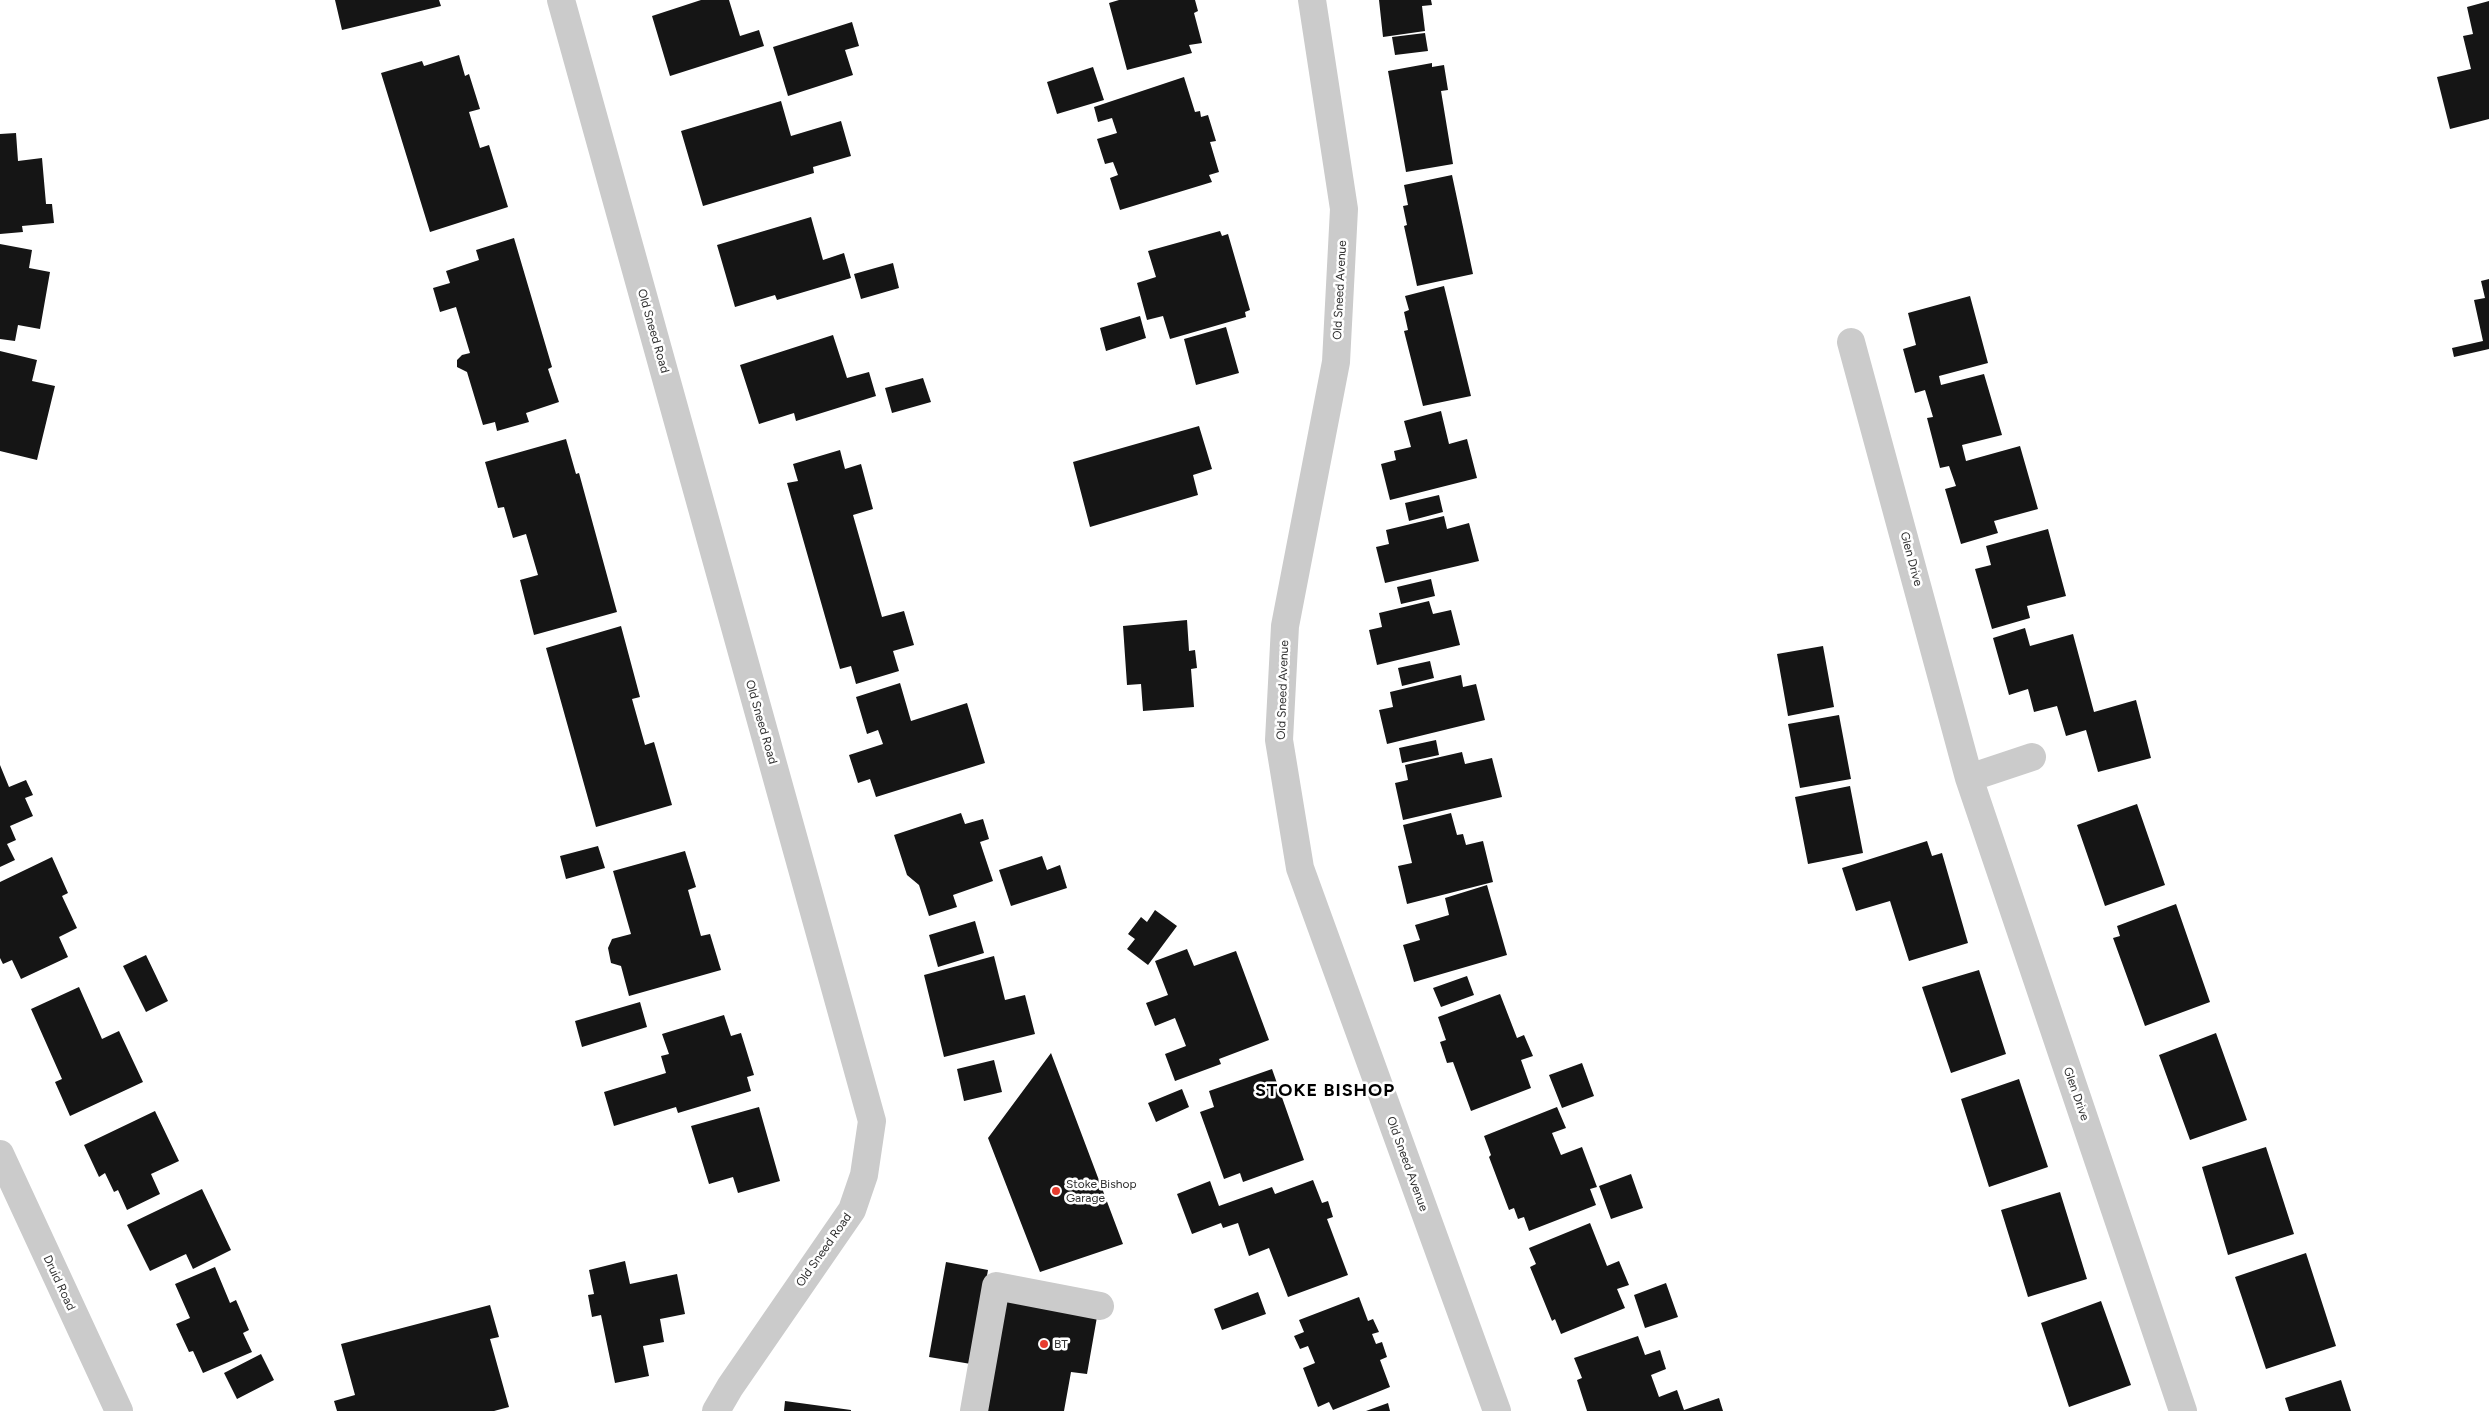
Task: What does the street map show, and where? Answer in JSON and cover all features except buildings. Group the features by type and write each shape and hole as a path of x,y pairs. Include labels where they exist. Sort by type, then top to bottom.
{"street":[{"name":"Old Sneed Road","path":"561,0 872,1121 864,1175 852,1210 730,1387 716,1411"},
{"name":"Old Sneed Avenue","path":"1312,0 1344,209 1336,362 1285,626 1279,740 1300,868 1497,1411"},
{"name":"Glen Drive","path":"1851,342 1969,778 2183,1411"},
{"path":"1969,778 2032,757"},
{"name":"Druid Road","path":"0,1154 119,1411"},
{"path":"974,1411 996,1286 1100,1306"}],"place":[{"name":"Stoke Bishop Garage","path":"1056,1191"},
{"name":"BT","path":"1044,1344"}],"district":[{"name":"STOKE BISHOP","path":"1325,1091"}]}
